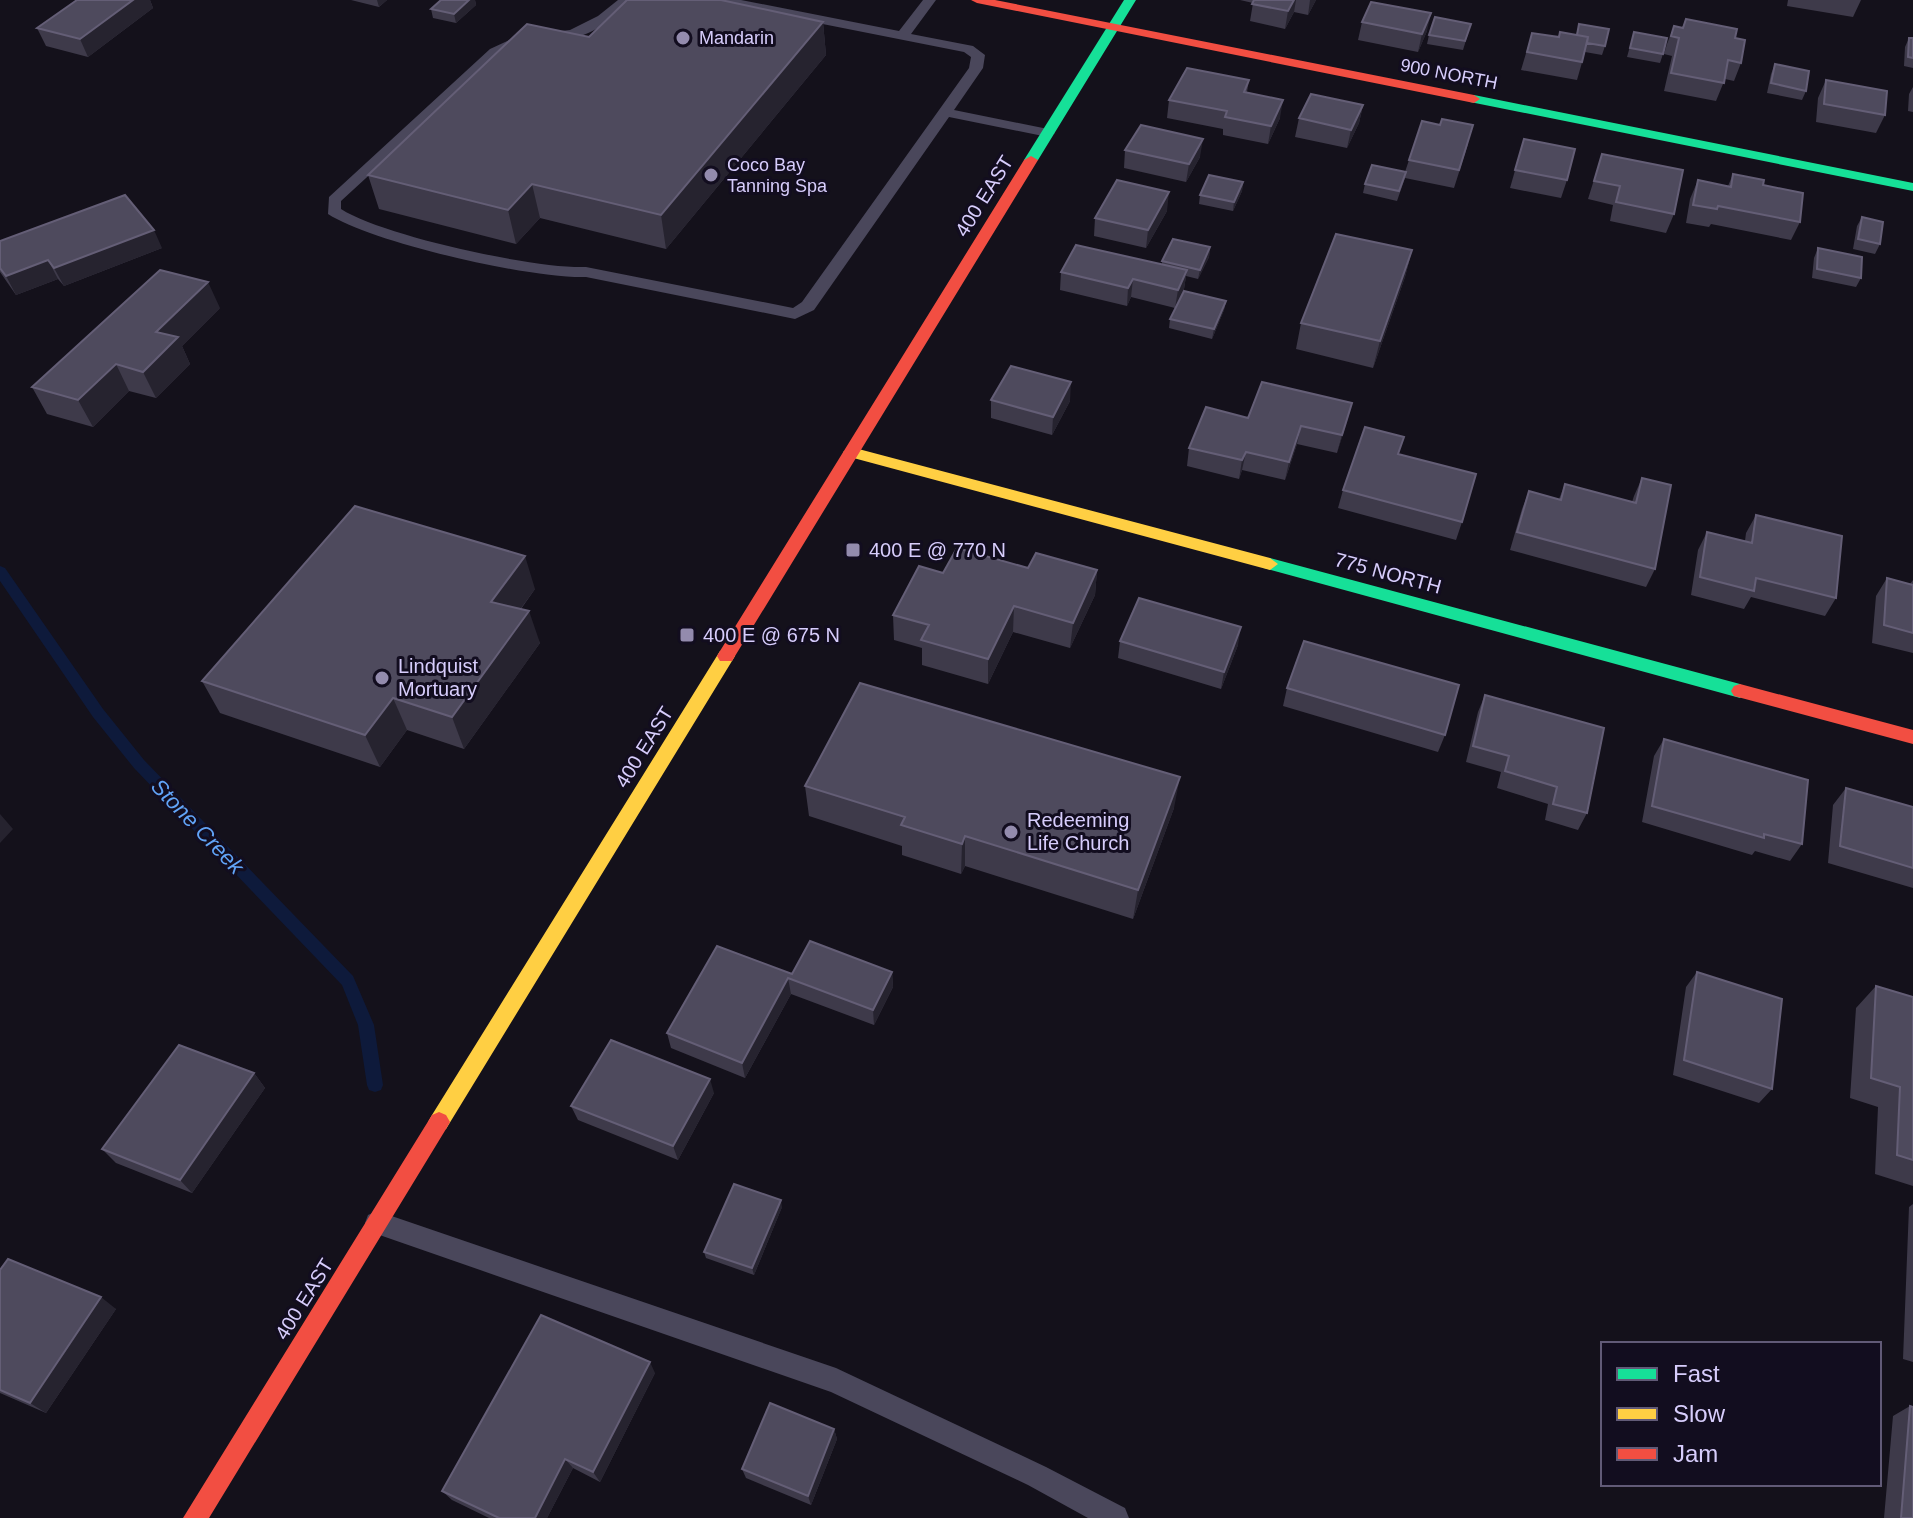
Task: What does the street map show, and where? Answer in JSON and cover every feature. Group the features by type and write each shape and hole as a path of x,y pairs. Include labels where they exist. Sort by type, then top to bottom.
{"street":[{"name":"900 NORTH","path":"977,0 1913,187"},
{"name":"400 EAST","path":"195,1518 1130,0"},
{"name":"775 NORTH","path":"851,452 1913,737"}],"lane":[{"path":"626,0 603,19 573,34 518,40 495,52 334,200 333,211 338,218 559,273 586,272 795,314 808,306 976,68 978,55 968,49 721,0"},
{"path":"902,37 930,0"},
{"path":"945,112 1048,133"},
{"path":"377,1223 836,1381 1037,1476 1115,1518"}],"building":[{"path":"77,0 133,0 80,39 37,28"},
{"path":"441,0 469,0 454,14 431,9"},
{"path":"627,0 721,0 823,22 661,215 532,184 508,210 368,175 527,24 589,37"},
{"path":"1254,0 1294,0 1288,11 1252,4"},
{"path":"1371,2 1431,13 1422,34 1362,22"},
{"path":"1435,17 1471,24 1465,41 1429,35"},
{"path":"1686,19 1737,29 1735,38 1745,40 1741,63 1728,60 1724,83 1671,73 1679,38 1671,36 1674,26 1683,28"},
{"path":"1579,24 1609,29 1605,46 1587,43 1588,37 1577,35"},
{"path":"1560,32 1588,37 1582,62 1527,52 1532,33 1559,37"},
{"path":"1634,32 1667,38 1663,54 1630,48"},
{"path":"1909,38 1913,38 1913,58 1908,57"},
{"path":"1775,64 1809,71 1806,91 1771,83"},
{"path":"1187,68 1249,80 1244,92 1283,100 1271,126 1225,117 1227,111 1169,100"},
{"path":"1826,80 1887,91 1885,115 1824,104"},
{"path":"1311,94 1363,105 1351,130 1299,118"},
{"path":"1442,119 1473,125 1459,170 1409,160 1422,121 1440,125"},
{"path":"1141,125 1203,139 1189,164 1125,150"},
{"path":"1524,139 1575,149 1567,180 1515,170"},
{"path":"1602,154 1683,170 1674,214 1616,202 1620,186 1594,181"},
{"path":"1372,165 1406,172 1399,191 1365,184"},
{"path":"1733,174 1764,180 1763,185 1803,193 1800,222 1718,206 1717,209 1693,205 1698,180 1731,187"},
{"path":"1209,175 1243,182 1234,202 1200,195"},
{"path":"1117,180 1169,192 1148,230 1095,218"},
{"path":"125,195 154,230 54,268 48,260 6,276 0,268 0,241"},
{"path":"1862,217 1883,222 1880,244 1858,239"},
{"path":"1336,234 1412,250 1380,341 1301,323"},
{"path":"1173,239 1210,247 1200,270 1162,261"},
{"path":"1076,245 1187,270 1178,290 1133,279 1128,288 1061,272"},
{"path":"1818,248 1862,257 1861,278 1817,269"},
{"path":"160,270 208,282 156,332 178,337 143,372 116,364 78,400 32,387"},
{"path":"1184,291 1226,301 1214,329 1170,319"},
{"path":"1011,366 1071,382 1053,417 991,400"},
{"path":"1262,382 1352,403 1342,435 1301,426 1289,462 1246,452 1242,460 1189,448 1206,407 1248,418"},
{"path":"1365,427 1404,437 1398,454 1476,474 1462,522 1343,490"},
{"path":"1642,478 1671,485 1655,569 1517,532 1529,491 1561,500 1565,484 1636,503"},
{"name":"Lindquist Mortuary","path":"355,506 525,556 491,602 529,611 452,717 393,698 365,735 202,681"},
{"path":"1756,515 1842,536 1836,598 1756,578 1754,591 1700,577 1707,532 1752,543"},
{"path":"957,548 1028,568 1036,553 1097,570 1073,623 1014,606 988,659 921,640 929,625 893,615 919,566 943,573"},
{"path":"1887,578 1913,585 1913,633 1884,625"},
{"path":"1139,598 1241,627 1224,672 1120,641"},
{"path":"1304,641 1459,685 1445,735 1287,688"},
{"name":"Redeeming Life Church","path":"860,683 1180,777 1138,890 965,836 962,844 901,825 905,817 805,786"},
{"path":"1485,695 1604,728 1587,813 1553,804 1557,787 1505,771 1509,756 1473,746"},
{"path":"1664,739 1808,780 1802,844 1764,834 1764,838 1652,806"},
{"path":"1846,788 1913,807 1913,868 1840,846"},
{"path":"810,941 892,972 873,1010 788,978 742,1063 667,1033 717,946 792,974"},
{"path":"1697,972 1782,999 1772,1089 1684,1060"},
{"path":"1876,986 1913,997 1913,1160 1897,1155 1900,1087 1871,1078"},
{"path":"611,1040 710,1079 673,1146 571,1106"},
{"path":"179,1045 254,1073 180,1180 102,1149"},
{"path":"734,1184 781,1200 752,1268 704,1252"},
{"path":"8,1259 101,1297 30,1403 0,1390 0,1270"},
{"path":"541,1315 650,1362 593,1472 565,1459 535,1518 499,1518 442,1491"},
{"path":"770,1403 834,1429 808,1496 742,1469"},
{"path":"1910,1406 1913,1407 1913,1518 1901,1518"}],"waterway":[{"name":"Stone Creek","path":"0,571 98,713 139,764 348,981 366,1025 375,1085"}],"traffic: fast":[{"path":"1031,160 1130,0"},
{"path":"1474,99 1913,187"},
{"path":"1270,564 1740,691"}],"traffic: slow":[{"path":"851,452 1270,564"},
{"path":"439,1122 726,656"}],"traffic: jam":[{"path":"977,0 1474,99"},
{"path":"726,656 1031,160"},
{"path":"1740,691 1913,737"},
{"path":"195,1518 439,1122"}],"place":[{"name":"Mandarin","path":"683,38"},
{"name":"Coco Bay Tanning Spa","path":"711,175"},
{"name":"400 E @ 770 N","path":"853,550"},
{"name":"400 E @ 675 N","path":"687,635"},
{"name":"Lindquist Mortuary","path":"382,678"},
{"name":"Redeeming Life Church","path":"1011,832"}]}
